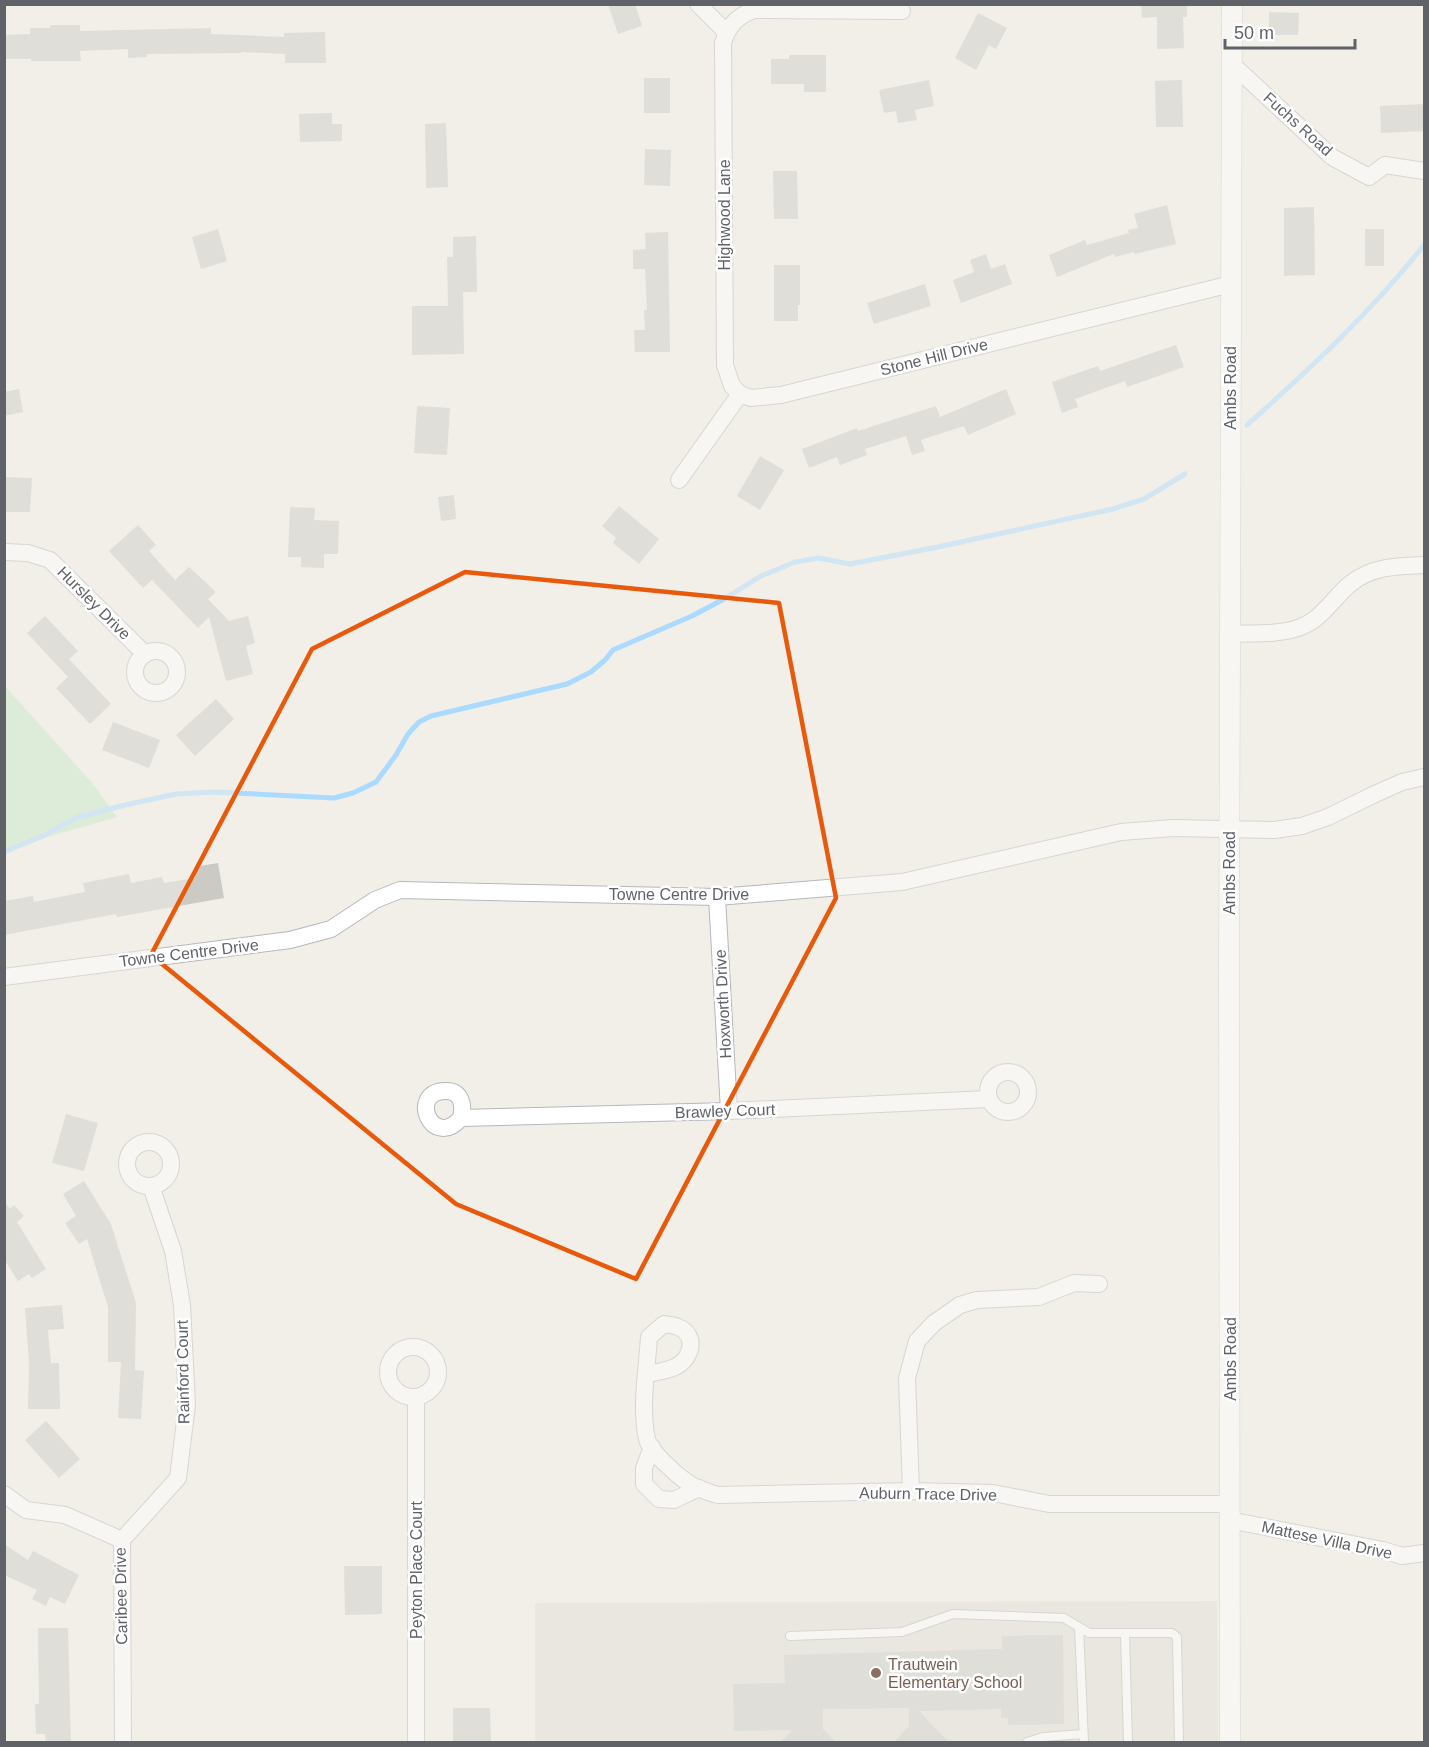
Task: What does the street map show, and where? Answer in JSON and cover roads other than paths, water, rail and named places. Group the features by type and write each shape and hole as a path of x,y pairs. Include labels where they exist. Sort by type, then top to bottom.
{"street":[{"path":"698,4 736,18 754,10 902,11"},
{"name":"Ambs Road","path":"1230,1743 1229,634 1232,4"},
{"name":"Highwood Lane","path":"736,18 723,43 725,365 732,386 740,394"},
{"name":"Fuchs Road","path":"1232,64 1332,157 1369,177 1385,165 1425,171"},
{"name":"Stone Hill Drive","path":"740,394 751,398 781,395 1231,284"},
{"path":"679,480 740,394"},
{"name":"Hursley Drive","path":"4,552 28,553 50,560 145,654"},
{"path":"1229,634 1298,628 1318,618 1351,584 1369,573 1388,567 1425,565"},
{"name":"Towne Centre Drive","path":"4,977 290,940 331,929 375,900 400,890 717,897 902,882 1121,832 1173,828 1274,830 1302,826 1328,817 1402,783 1425,777"},
{"name":"Hoxworth Drive","path":"717,897 729,1111"},
{"name":"Brawley Court","path":"461,1118 729,1111 988,1099"},
{"name":"Rainford Court","path":"122,1540 178,1478 187,1405 182,1305 173,1251 151,1186"},
{"path":"911,1491 908,1378 917,1341 934,1323 960,1305 977,1300 1039,1297 1074,1283 1099,1284"},
{"name":"Auburn Trace Drive","path":"647,1374 644,1414 648,1442 669,1467 688,1483 718,1495 911,1491 993,1493 1049,1504 1229,1512"},
{"name":"Peyton Place Court","path":"416,1396 416,1743"},
{"path":"652,1447 644,1467 644,1484 659,1499 674,1500 699,1488"},
{"name":"Caribee Drive","path":"4,1494 26,1510 65,1515 122,1540 123,1743"},
{"name":"Mattese Villa Drive","path":"1229,1512 1402,1556 1425,1553"}],"lane":[{"path":"790,1636 902,1632 953,1614 1064,1618 1089,1633 1172,1633 1177,1637 1179,1743"},
{"path":"1027,1743 1043,1737 1083,1738 1079,1627"},
{"path":"1125,1633 1128,1743"}],"waterway":[{"path":"1247,425 1340,339 1424,245"},
{"path":"4,852 43,836 78,817 176,794 215,792 334,798 353,793 376,782 408,734 419,722 431,716 567,684 591,672 613,650 692,616 761,576 795,562 819,558 850,564 1113,509 1144,499 1185,474"}],"place":[{"name":"Trautwein Elementary School","path":"876,1673"}]}
